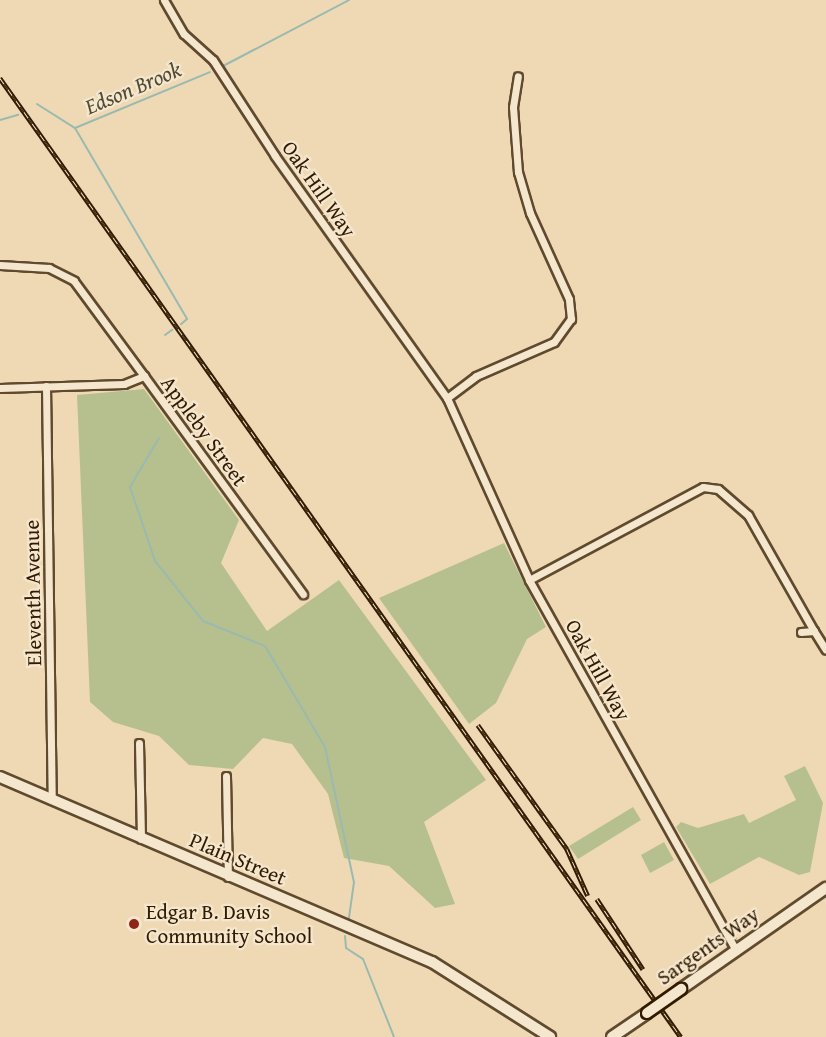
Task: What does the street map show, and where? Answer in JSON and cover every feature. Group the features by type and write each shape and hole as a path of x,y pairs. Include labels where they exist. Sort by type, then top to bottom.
{"main road":[{"name":"Plain Street","path":"0,777 228,877 432,962 550,1037"},
{"name":"Sargents Way","path":"612,1037 826,888"}],"street":[{"name":"Oak Hill Way","path":"164,0 184,34 213,60 275,156 447,398 529,580 736,951"},
{"path":"447,398 476,375 554,342 572,319 569,299 528,208 518,172 513,107 518,76"},
{"path":"0,265 49,268 74,281 144,376"},
{"name":"Appleby Street","path":"0,388 124,384 144,376 303,594"},
{"name":"Eleventh Avenue","path":"46,386 52,800"},
{"path":"529,580 703,487 718,489 748,515 826,650"},
{"path":"801,632 814,631"},
{"path":"139,743 141,839"},
{"path":"226,776 228,877"}],"green space":[{"path":"144,389 239,520 221,563 267,631 339,580 486,780 424,822 455,904 435,908 389,866 344,858 328,794 292,744 263,738 233,769 189,765 159,736 113,722 90,702 77,395"},
{"path":"504,543 546,627 527,639 496,703 469,724 379,598"},
{"path":"805,766 823,803 810,872 799,875 759,857 710,884 676,827 681,822 698,828 744,814 749,823 796,800 784,776"},
{"path":"633,807 641,820 578,859 569,846"},
{"path":"664,842 674,860 650,873 641,855"}],"waterway":[{"name":"Edson Brook","path":"223,66 349,0"},
{"name":"Edson Brook","path":"37,104 75,128 210,72"},
{"name":"Edson Brook","path":"0,120 18,115"},
{"path":"75,128 187,319 181,324"},
{"path":"165,335 172,330"},
{"path":"159,438 130,487 155,561 203,621 265,646 325,747 354,882 349,919"},
{"path":"345,936 346,948 363,959 394,1037"}],"railway":[{"path":"0,78 681,1037"},
{"path":"478,725 567,849 588,896"},
{"path":"597,899 643,969"}],"place":[{"name":"Edgar B. Davis Community School","path":"134,924"}]}
